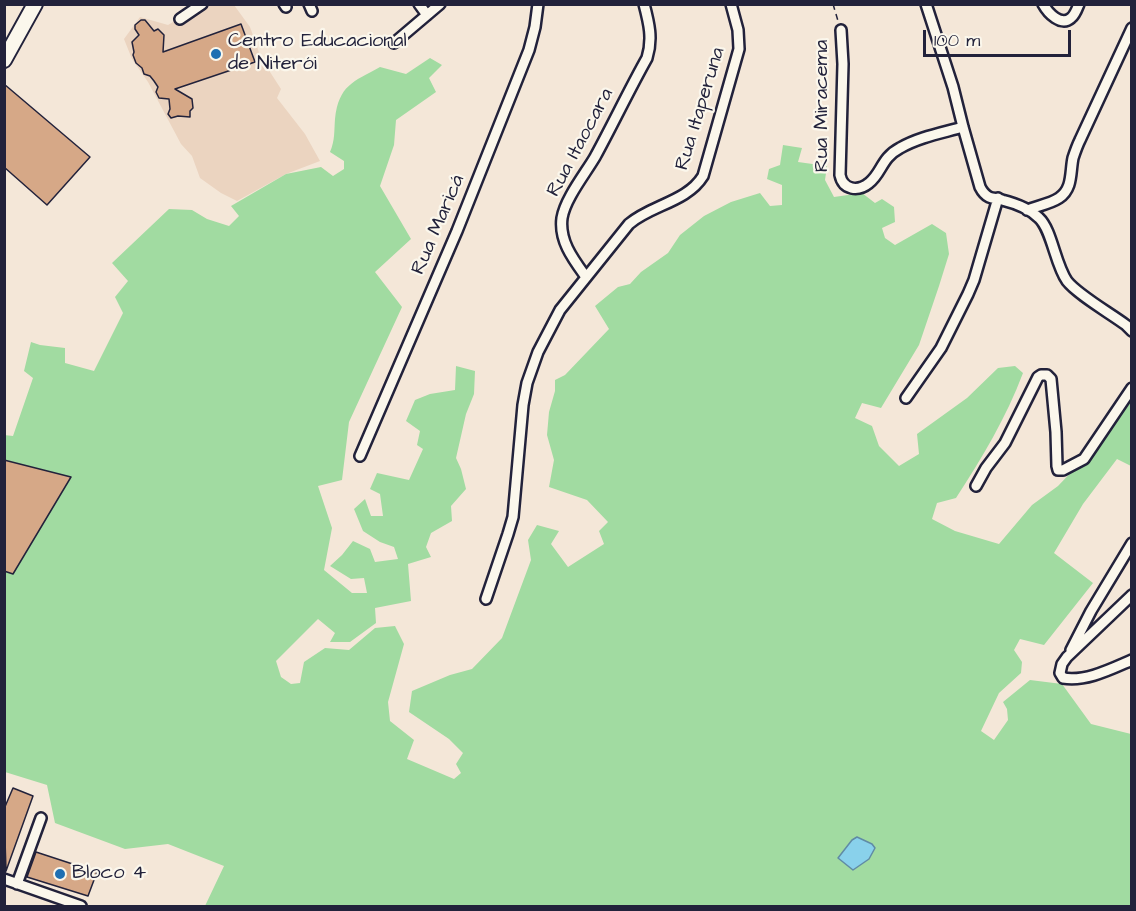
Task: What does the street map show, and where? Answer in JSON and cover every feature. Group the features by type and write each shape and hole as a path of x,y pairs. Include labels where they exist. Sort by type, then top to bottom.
{"main road":[{"path":"4,60 35,4"}],"street":[{"path":"180,19 202,4"},
{"path":"419,4 427,15"},
{"path":"394,43 440,4"},
{"name":"Rua Maricá","path":"360,456 457,231 529,50 538,4"},
{"name":"Rua Itaocara","path":"586,276 567,249 563,238 562,218 567,203 648,58 651,32 644,4"},
{"name":"Rua Itaperuna","path":"586,276 629,224 641,215 694,188 704,176 739,49 738,30 731,4"},
{"path":"927,4 953,87 980,187 990,198 998,198 1037,216 1043,223 1058,264 1067,280 1131,331"},
{"path":"1042,4 1050,15 1065,21 1073,16 1079,4"},
{"path":"1027,210 1058,199 1070,184 1075,152 1131,28"},
{"name":"Rua Miracema","path":"841,30 843,74 840,175 846,186 859,188 869,184 886,158 913,141 963,127"},
{"path":"906,398 940,348 968,294 998,198"},
{"path":"486,599 513,517 520,427 527,383 538,352 560,310 586,276"},
{"path":"976,486 1005,443 1041,375 1047,375 1051,379 1058,470 1084,459 1131,388"},
{"path":"1131,543 1090,611 1060,669 1061,676 1066,679 1080,678 1104,672 1131,660"},
{"path":"1067,657 1131,595"},
{"path":"17,884 41,818"},
{"path":"4,879 81,906"}],"path":[{"path":"833,4 841,30"}],"shaded area":[{"path":"201,5 234,5 250,27 261,58 281,89 277,98 305,134 320,161 286,174 237,201 200,178 192,156 181,144 148,82 132,59 124,39 140,17 168,25"}],"green space":[{"path":"430,58 442,65 429,78 436,92 396,120 394,145 380,186 411,239 375,272 402,307 349,422 342,480 318,486 332,528 324,570 352,593 367,593 364,578 351,579 330,566 353,541 370,549 375,562 398,559 394,547 380,542 363,531 354,509 365,499 371,516 383,516 380,494 370,489 377,473 409,480 423,449 417,445 420,431 406,421 415,400 430,394 455,390 456,366 475,371 474,394 466,414 456,458 466,489 451,506 452,521 431,533 426,547 431,557 408,564 411,601 375,608 376,623 350,642 330,642 335,633 318,619 276,661 281,677 291,684 300,683 304,662 325,648 349,650 375,628 395,626 404,644 388,702 390,721 414,740 407,759 454,779 461,773 456,764 463,753 449,739 409,712 412,691 450,675 472,669 502,638 531,560 528,540 537,525 559,531 551,544 568,567 604,544 599,531 608,522 587,500 549,487 554,460 547,435 555,380 565,375 609,329 595,306 618,287 630,284 641,272 668,253 680,235 704,216 731,202 760,193 770,206 782,205 782,185 767,179 769,169 780,165 783,145 802,148 798,162 827,166 825,180 834,197 862,193 875,203 882,199 894,207 895,222 882,228 885,238 895,245 932,224 946,233 949,254 919,345 881,408 862,403 855,418 872,426 879,446 899,466 919,454 917,434 967,398 998,368 1015,366 1023,373 1001,422 975,468 956,498 937,503 932,519 955,531 999,544 1032,505 1058,486 1102,440 1131,391 1131,466 1117,459 1083,504 1054,553 1093,583 1044,645 1020,639 1014,650 1022,662 1021,673 999,693 981,731 994,740 1008,720 1007,709 1003,702 1030,680 1062,684 1091,724 1131,734 1131,906 205,906 224,866 168,844 125,849 55,823 47,785 5,772 5,571 13,574 71,477 5,460 4,435 13,436 33,378 24,371 31,342 65,348 65,363 94,371 123,313 115,297 128,281 112,263 169,209 192,210 207,219 229,226 239,216 231,206 286,174 321,167 333,176 344,169 344,161 330,152 334,140 337,108 344,92 355,81 380,67 406,74"}],"water":[{"path":"857,837 872,844 875,848 869,859 853,870 838,858"}],"building":[{"path":"145,20 154,31 158,29 164,35 163,52 241,24 255,62 175,89 192,99 193,108 190,111 190,117 171,118 168,114 169,99 159,98 156,92 158,87 150,76 144,74 133,55 132,42 139,35 135,25"},
{"path":"4,84 90,157 47,205 4,167"},
{"path":"4,460 71,477 13,574 4,571"},
{"path":"13,788 33,796 6,871 4,809"},
{"name":"Bloco 4","path":"36,852 97,872 88,896 27,877"}],"place":[{"name":"Centro Educacional de Niterói","path":"216,54"},
{"name":"Bloco 4","path":"60,874"}]}
